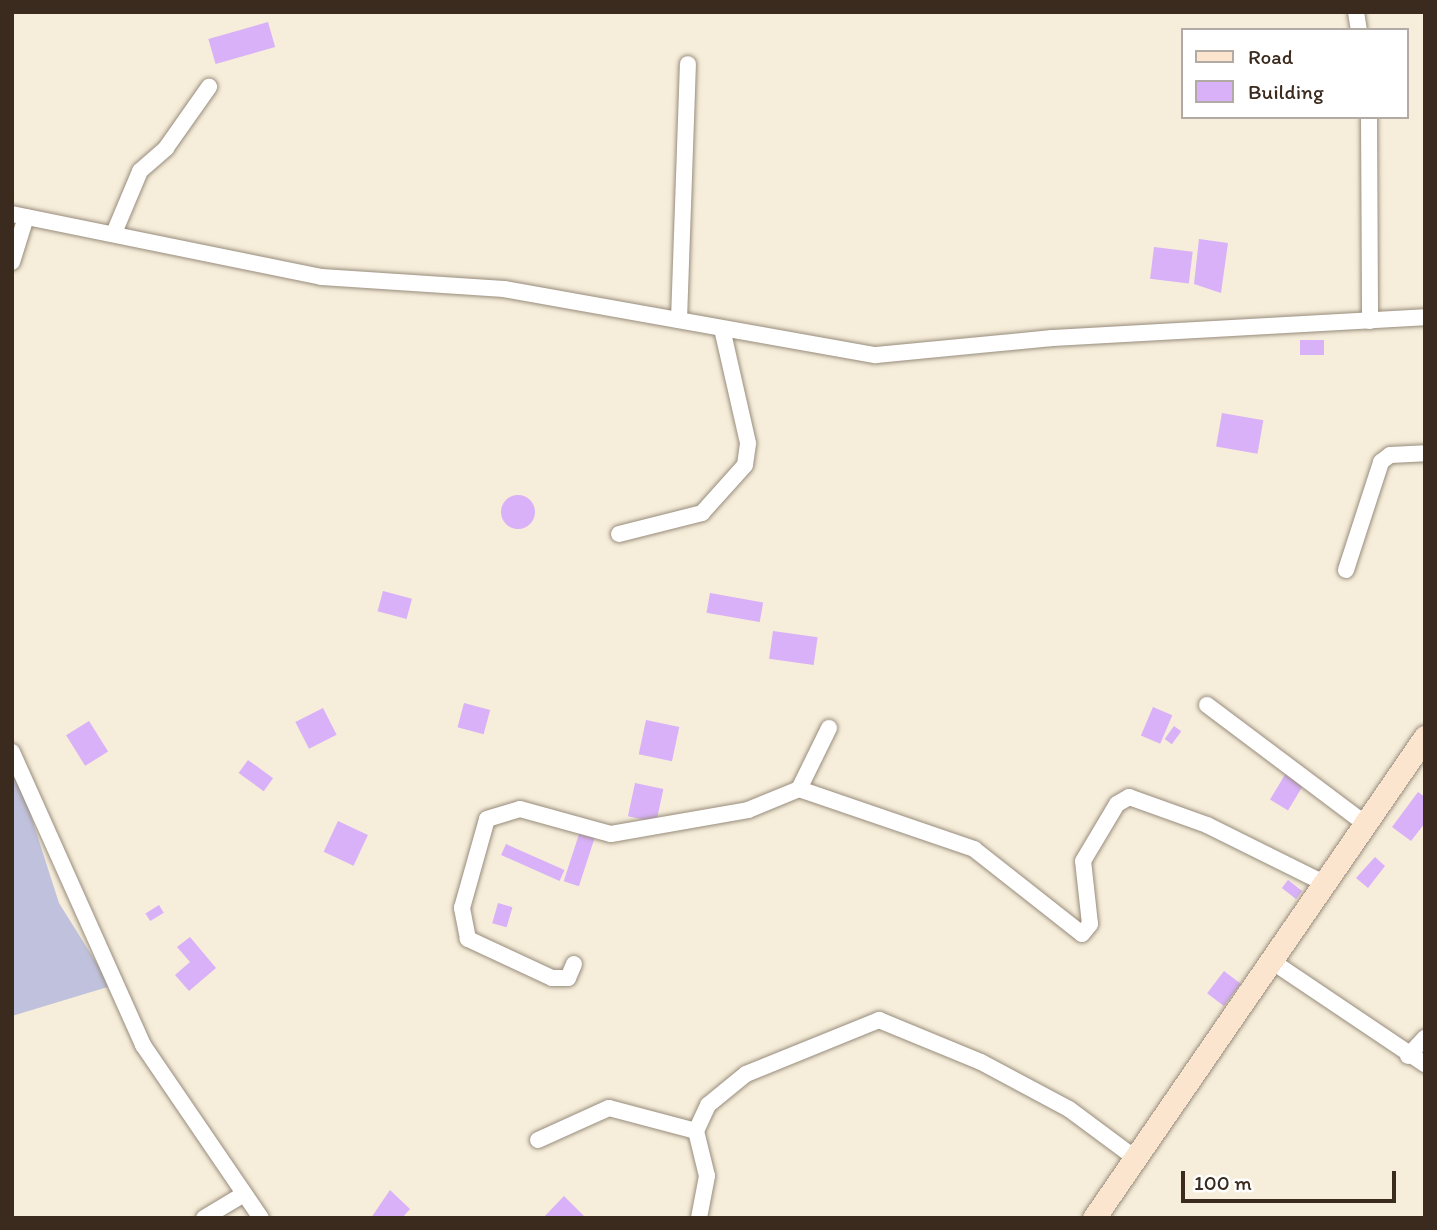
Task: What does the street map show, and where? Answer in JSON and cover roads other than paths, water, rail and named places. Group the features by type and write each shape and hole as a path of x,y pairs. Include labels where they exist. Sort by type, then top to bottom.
{"main road":[{"path":"1094,1218 1270,960 1368,826 1425,737"}],"street":[{"path":"678,320 688,64"},
{"path":"114,233 140,171 166,148 209,87"},
{"path":"1368,119 1370,321"},
{"path":"12,262 19,216 322,277 504,289 876,355 1052,338 1425,317"},
{"path":"619,534 702,513 745,465 748,443 722,329"},
{"path":"1346,570 1381,462 1390,454 1425,453"},
{"path":"1207,705 1368,826"},
{"path":"799,789 828,728"},
{"path":"12,752 143,1045 261,1218"},
{"path":"574,964 568,978 552,978 468,939 462,908 487,819 520,809 611,834 748,810 799,789 974,849 1082,934 1090,924 1083,861 1116,804 1129,797 1243,841 1326,884"},
{"path":"1270,960 1408,1056 1425,1064"},
{"path":"699,1218 707,1177 696,1131 708,1105 746,1073 879,1020 981,1062 1069,1109 1135,1158"},
{"path":"1408,1056 1425,1038"},
{"path":"538,1140 608,1108 696,1131"},
{"path":"204,1218 244,1194"}]}
